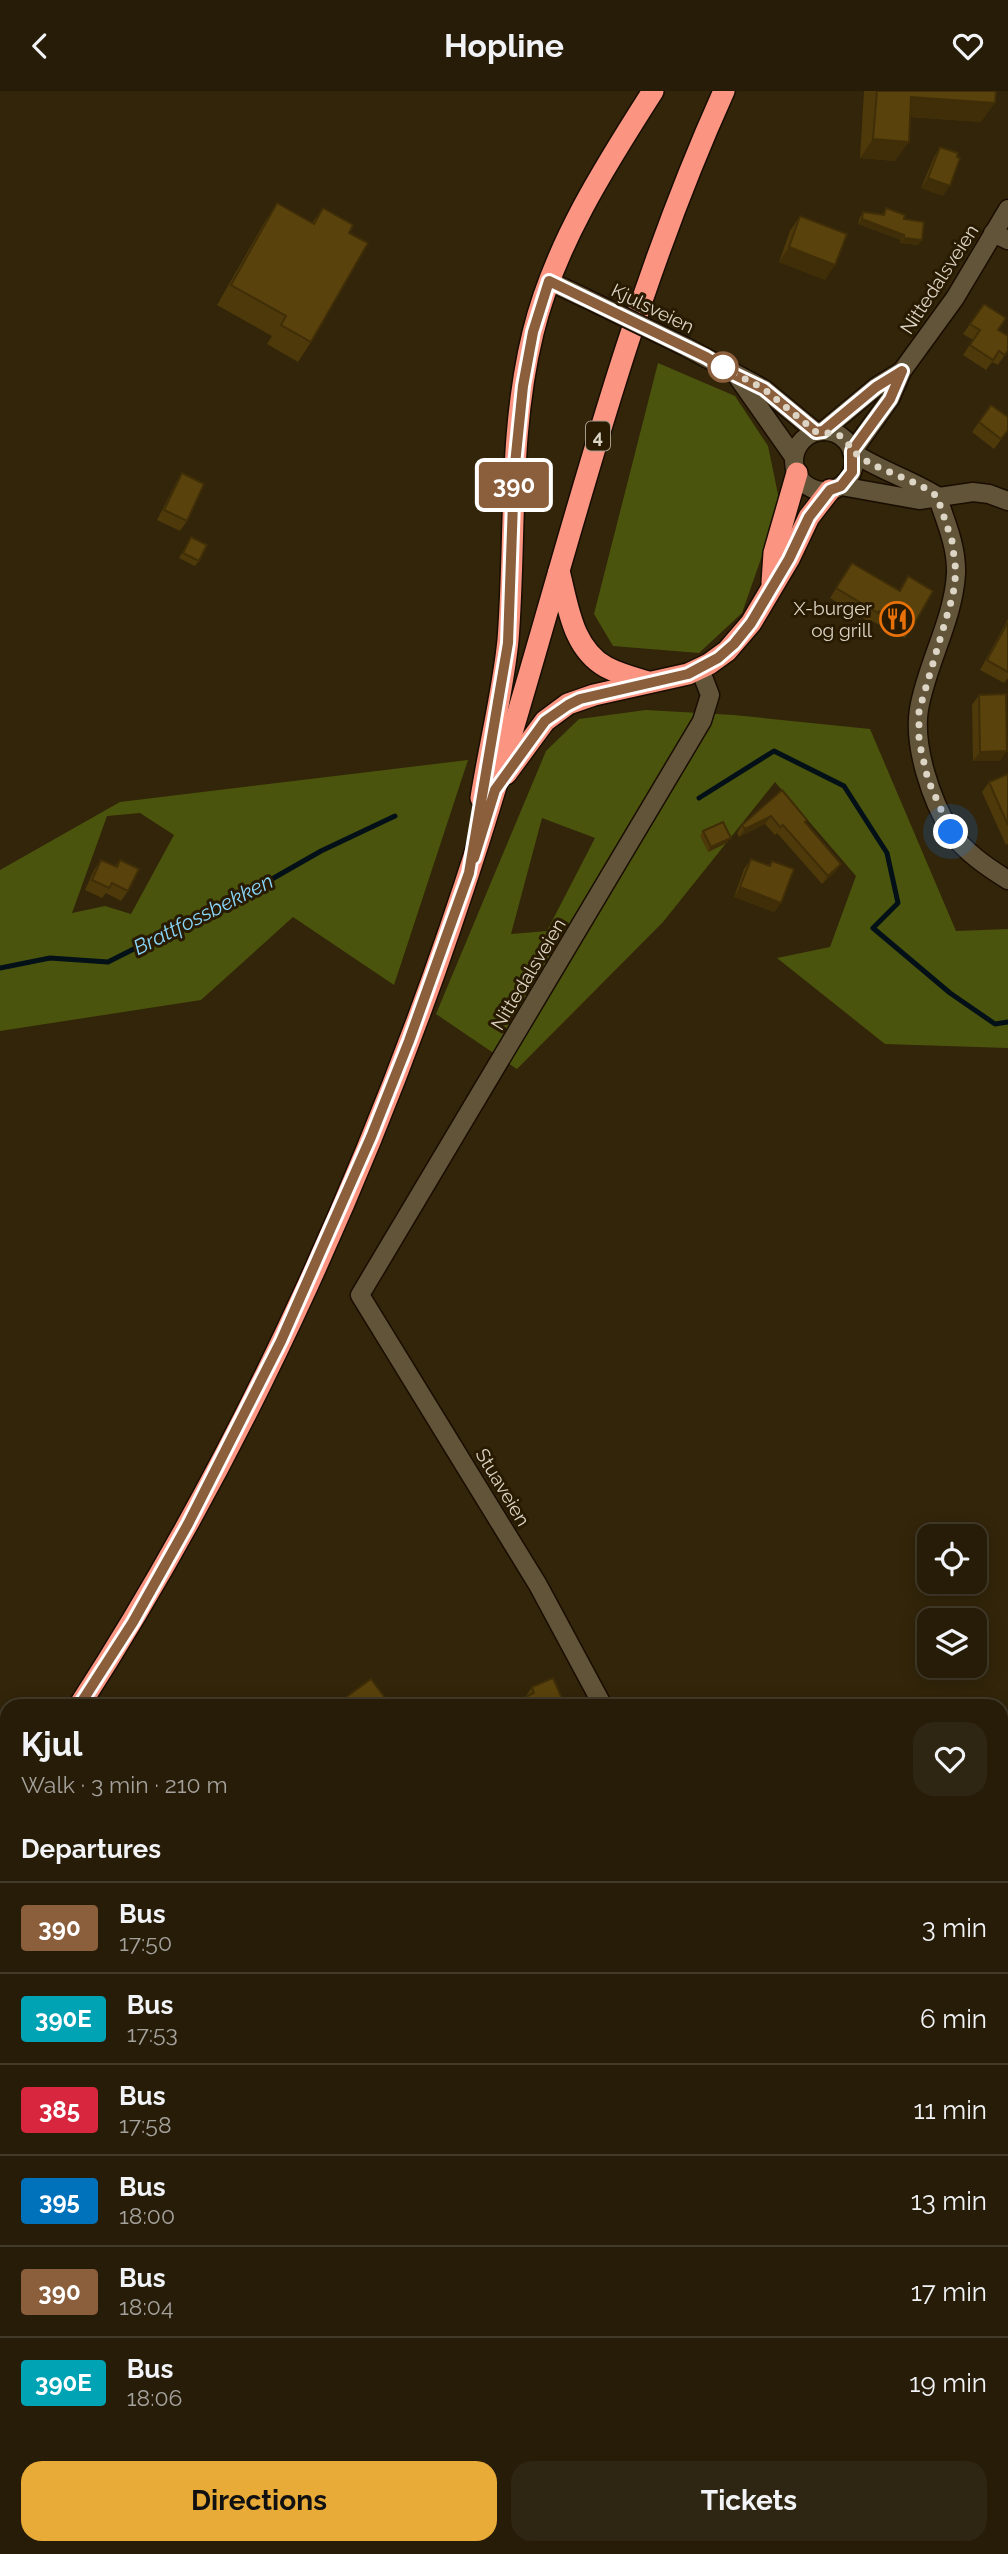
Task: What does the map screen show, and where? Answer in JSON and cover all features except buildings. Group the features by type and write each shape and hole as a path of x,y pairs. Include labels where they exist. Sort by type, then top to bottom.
{"highway":[{"name":"4","path":"469,873 508,643 514,474 523,386 533,332 549,281 590,197 653,91"},
{"name":"4","path":"84,1699 133,1622 188,1524 281,1341 371,1137 409,1041 469,873 625,346 676,203 724,91"},
{"name":"4","path":"772,585 774,553 795,465"},
{"name":"4","path":"495,790 531,738 545,721 558,711 580,699 678,677 701,669 718,658 740,638 757,614 789,559 809,517 835,488"},
{"path":"559,570 573,624 586,650 606,667 648,682"}],"street":[{"name":"Nittedalsveien","path":"852,451 890,399 902,371 1001,237 1008,209"},
{"name":"Kjulsveien","path":"549,281 686,347 764,389 820,431"},
{"name":"Nittedalsveien","path":"820,431 876,387 902,371"},
{"name":"Kjulsveien","path":"737,376 795,465"},
{"path":"835,488 852,472 852,451 838,434 820,431 799,444 795,465 810,487 820,491 835,488 919,500 982,492 1008,501"},
{"path":"852,451 879,468 920,485 937,496 952,541 956,572 953,595 919,711 919,741 928,780 951,832 988,868 1008,880"},
{"name":"Nittedalsveien","path":"360,1295 702,721 710,695 701,669"},
{"name":"Stuaveien","path":"360,1295 538,1585 599,1699"}],"green space":[{"path":"658,363 735,396 768,446 780,504 742,613 699,653 613,646 594,614"},
{"path":"646,710 734,715 870,729 956,931 1008,929 1008,1048 885,1044 777,958 830,947 856,876 775,782 663,922 517,1069 436,1014 546,751 579,719","holes":["542,818 595,838 547,931 511,934"]},
{"path":"468,760 394,985 293,917 201,1000 0,1031 0,870 120,802","holes":["140,813 174,835 131,914 105,906 72,913 107,816"]}],"waterway":[{"name":"Brattfossbekken","path":"699,798 774,751 844,786 887,853 898,903 873,928 950,993 995,1024 1008,1022"},
{"name":"Brattfossbekken","path":"0,968 50,958 108,962 272,879 321,851 395,816"}],"bus line":[{"name":"390","path":"84,1699 133,1622 188,1524 281,1341 371,1137 409,1041 469,873 508,643 514,474 523,386 533,332 549,281 706,357 764,389 816,432 823,431 876,387 902,371 890,399 852,451 852,472 841,486 830,490 809,517 789,559 740,638 701,669 668,680 648,682 580,699 545,721 495,790 474,858"}],"place":[{"name":"X-burger og grill","path":"897,619"}],"route":[{"path":"723,367 764,389 816,432 838,434 852,451 871,464 920,485 937,496 952,541 956,572 953,595 919,711 919,741 928,780 951,832"}]}
